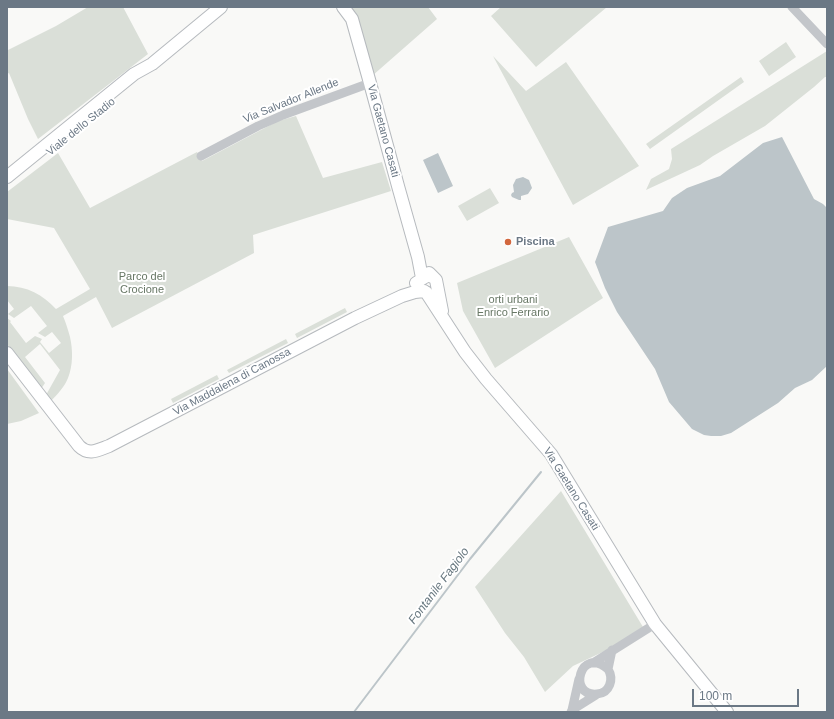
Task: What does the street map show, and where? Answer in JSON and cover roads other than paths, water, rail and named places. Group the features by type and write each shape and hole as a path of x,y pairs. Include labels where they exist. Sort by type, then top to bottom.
{"street":[{"name":"Viale dello Stadio","path":"7,178 134,74 152,64 221,7"},
{"name":"Via Gaetano Casati","path":"343,7 352,19 418,257 427,284 446,324 464,352 551,454 655,624 727,712"},
{"path":"792,7 827,44"},
{"name":"Viale dello Stadio","path":"7,186 140,79 152,64"},
{"name":"Via Salvador Allende","path":"201,156 258,126 283,115 370,83"},
{"name":"Via Maddalena di Canossa","path":"8,357 40,395 79,446 84,450 91,452 109,446 355,318 402,296 415,292 427,284"},
{"name":"Via Maddalena di Canossa","path":"8,357 15,374 80,453 88,456 95,456 109,446"},
{"path":"15,374 22,376 35,393 40,395 42,402 55,419 59,429"},
{"path":"571,711 579,677 584,667 655,624"},
{"path":"608,669 612,650"},
{"path":"579,677 582,687 591,694 605,692 610,683 610,672 603,665 592,663"},
{"path":"571,711 596,694"}],"waterway":[{"name":"Fontanile Fagiolo","path":"354,712 470,559 541,472"}],"place":[{"name":"Piscina","path":"508,242"}],"park label":[{"name":"Parco del Crocione","path":"142,283"},
{"name":"orti urbani Enrico Ferrario","path":"513,306"}]}
